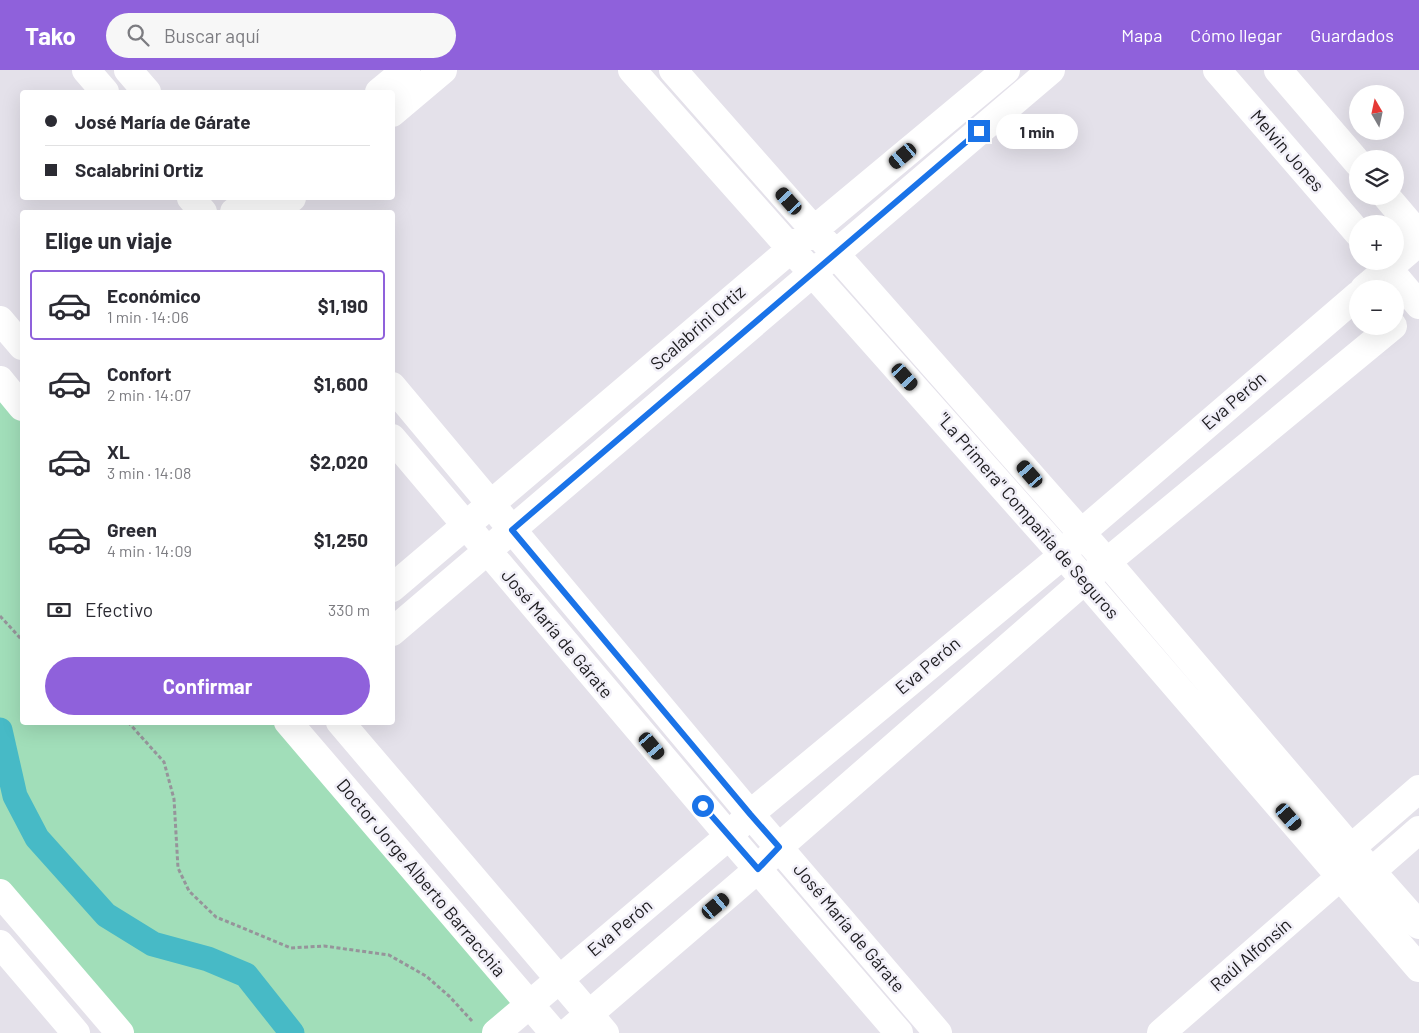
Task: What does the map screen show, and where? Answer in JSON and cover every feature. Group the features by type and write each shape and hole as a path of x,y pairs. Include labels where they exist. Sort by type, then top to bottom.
{"street":[{"path":"86,70 103,90"},
{"path":"128,70 144,90"},
{"path":"381,90 406,70"},
{"path":"395,110 443,70"},
{"name":"\"La Primera\" Compañía de Seguros","path":"632,70 1085,580 1419,968"},
{"name":"\"La Primera\" Compañía de Seguros","path":"673,70 1108,563 1419,925"},
{"name":"Scalabrini Ortiz","path":"395,585 492,505 791,248 1006,70"},
{"name":"Scalabrini Ortiz","path":"395,630 1050,70"},
{"name":"Melvin Jones","path":"1217,70 1349,223"},
{"path":"1278,70 1349,153"},
{"path":"193,200 201,210"},
{"path":"277,210 289,200"},
{"path":"1394,205 1419,235"},
{"path":"1404,252 1419,242"},
{"path":"1372,280 1381,270"},
{"path":"1389,270 1419,304 1404,317"},
{"name":"Eva Perón","path":"487,1030 529,1005 729,836 750,814 1063,555 1081,533 1349,303"},
{"path":"0,320 20,344"},
{"path":"567,1033 597,1024 779,847 1085,580 1108,563 1382,335"},
{"name":"José María de Gárate","path":"395,390 750,814 938,1033"},
{"name":"José María de Gárate","path":"395,442 729,836 899,1033"},
{"name":"Doctor Jorge Alberto Barracchia","path":"291,725 554,1033"},
{"path":"343,725 597,1024"},
{"name":"Raúl Alfonsín","path":"1161,1033 1340,877 1351,848 1419,789"},
{"path":"1340,877 1372,871 1419,830"},
{"path":"5,909 34,932 120,1033"},
{"path":"34,932 3,952 76,1033"}],"path":[{"path":"0,616 20,638"},
{"path":"131,725 164,762 174,799 178,868 189,891 216,917 291,948 324,946 389,955 426,976 487,1030"}],"green space":[{"path":"0,390 20,414 20,725 284,725 520,1005 486,1033 130,1033 0,879"}],"waterway":[{"path":"0,730 15,796 37,838 106,915 153,944 208,959 246,975 292,1033"}],"route":[{"path":"703,806 758,869 779,847 512,530 979,131"}]}
